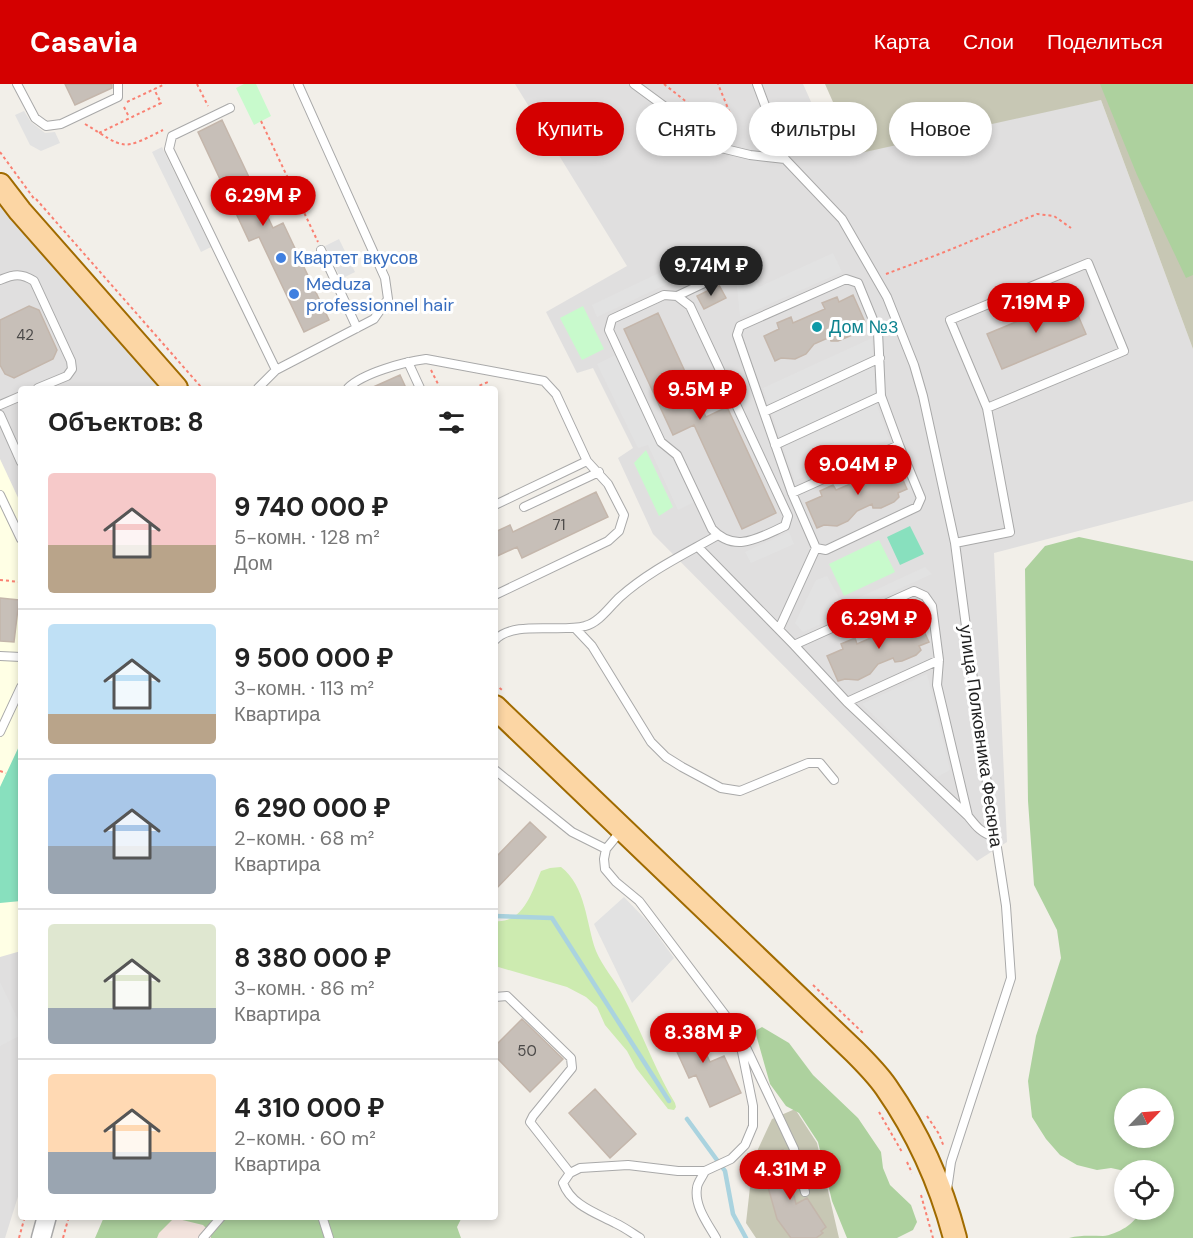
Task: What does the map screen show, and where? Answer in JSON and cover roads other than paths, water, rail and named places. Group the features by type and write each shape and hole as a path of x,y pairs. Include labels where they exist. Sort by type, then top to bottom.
{"main road":[{"path":"3,190 174,386"},
{"path":"498,709 855,1052 885,1085 921,1143 946,1203 955,1238"}],"street":[{"path":"41,1238 46,1220"}],"lane":[{"path":"16,84 34,118 46,126 61,124 118,97 118,84"},
{"path":"260,386 276,370 374,319 388,299 386,278 298,84"},
{"path":"634,84 721,148 750,155 785,159"},
{"name":"улица Полковника Фесюна","path":"757,84 785,159 842,219 887,297 914,365 936,448 955,543 994,837 1006,906 1011,978 951,1162 946,1203"},
{"path":"230,108 172,136 169,149 276,370"},
{"path":"321,250 357,328"},
{"path":"955,543 1010,532 987,408 950,320 1088,263 1124,351 987,408"},
{"path":"0,280 13,275 24,275 34,282 71,360 72,369 67,376 43,386"},
{"path":"677,296 690,306 788,516 785,526 748,542 734,542 718,535 712,529 677,455 661,442 609,330 612,319 664,295 677,296 717,277 725,276"},
{"path":"779,629 816,548 792,493 737,335 740,326 846,279 858,283 878,332 881,396 921,498 917,507 826,550 816,548"},
{"path":"764,412 880,358"},
{"path":"350,386 355,381 408,362 426,359 544,381 556,394 588,461 609,484 624,515 619,531 608,541 498,594"},
{"path":"408,362 419,386"},
{"path":"775,445 881,396"},
{"path":"0,405 18,397"},
{"path":"0,415 18,455"},
{"path":"792,493 899,445"},
{"path":"498,504 588,461"},
{"path":"524,507 599,472"},
{"path":"0,495 18,533"},
{"path":"498,636 513,630 588,626 646,576 718,535"},
{"path":"698,547 847,702 968,816 978,829 994,837"},
{"path":"794,645 914,591 925,596 932,606 939,660 938,685 968,816"},
{"path":"575,628 592,646 651,742 666,757 682,767 721,788 740,791 808,763 820,763 834,780"},
{"path":"0,656 18,657"},
{"path":"847,702 939,660"},
{"path":"0,732 18,693"},
{"path":"498,772 572,832 606,849"},
{"path":"623,829 606,849 605,869 616,882 639,901 738,1032 794,1149 805,1192"},
{"path":"498,997 507,996 573,1062 572,1068 530,1122 570,1173"},
{"path":"640,1238 618,1224 588,1210 567,1192 563,1183 570,1173 580,1168 627,1165 678,1171 705,1171 731,1159 745,1145 753,1126 753,1106 738,1032"},
{"path":"705,1171 696,1188 698,1204 702,1215 717,1238"},
{"path":"203,1238 219,1220"},
{"path":"323,1220 329,1238"}],"waterway":[{"path":"498,916 552,918 669,1101"},
{"path":"687,1119 725,1171 733,1214 746,1238"}],"place":[{"name":"Квартет вкусов","path":"281,258"},
{"name":"Meduza professionnel hair","path":"294,294"},
{"name":"Дом №3","path":"817,327"}]}
